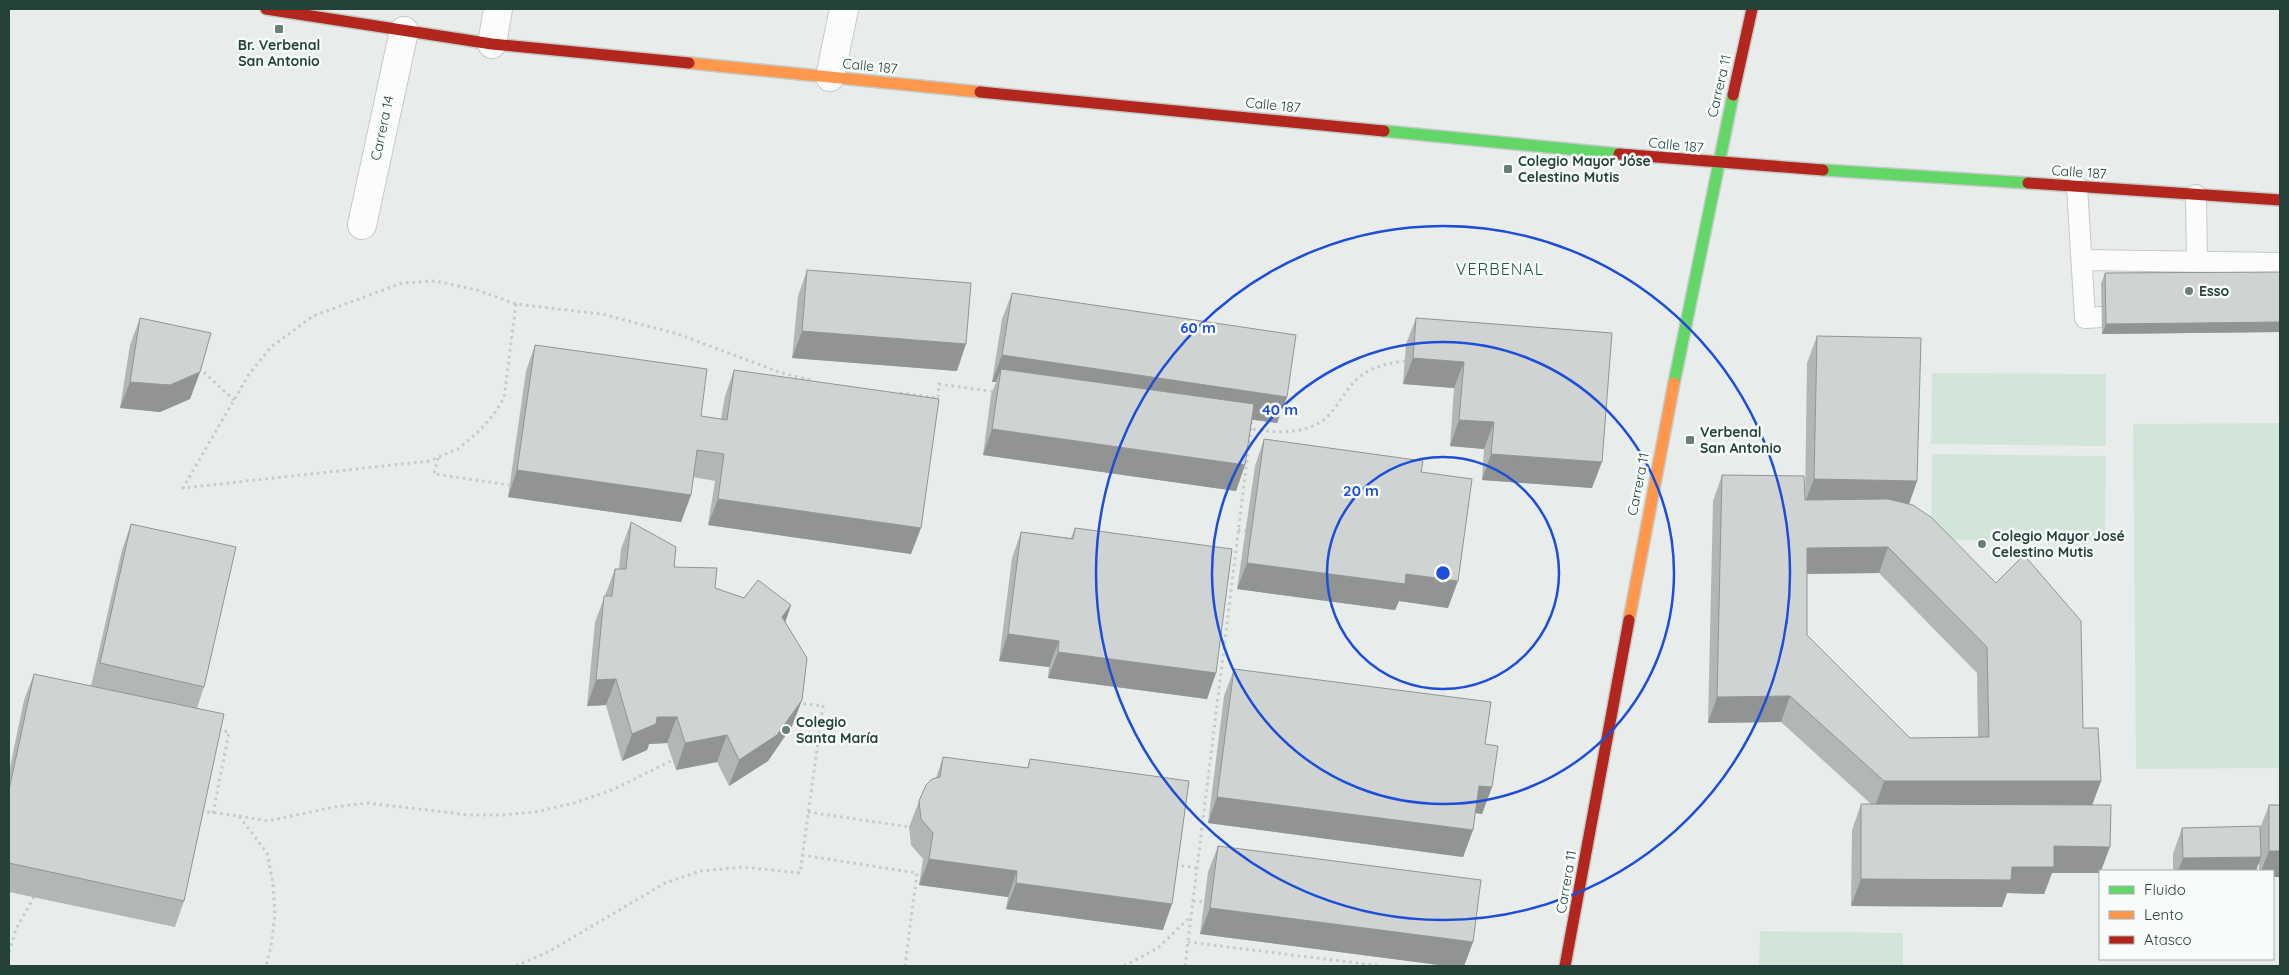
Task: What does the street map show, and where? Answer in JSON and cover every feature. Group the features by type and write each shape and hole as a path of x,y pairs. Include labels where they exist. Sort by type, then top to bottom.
{"street":[{"name":"Calle 187","path":"266,9 492,44 1717,164 2280,200"},
{"path":"492,44 498,9"},
{"path":"830,77 844,9"},
{"name":"Carrera 11","path":"1565,966 1655,473 1717,164 1752,9"},
{"name":"Carrera 14","path":"362,225 404,31"}],"lane":[{"path":"2077,187 2085,318 2102,317"},
{"path":"2196,195 2197,262"},
{"path":"2082,260 2280,263"}],"path":[{"path":"516,304 504,398 494,414 479,431 458,449 429,461 183,488 250,374 271,347 314,316 402,283 436,281 477,290 516,304 602,314 678,334 782,373 815,382"},
{"path":"1241,427 1274,432 1300,430 1321,421 1337,405 1358,377 1372,368 1386,363 1405,361"},
{"path":"199,368 234,400"},
{"path":"899,393 938,398 939,384 998,392"},
{"path":"1185,966 1252,420"},
{"path":"438,457 434,474 509,485"},
{"path":"1238,530 1246,531"},
{"path":"1220,639 1225,640"},
{"path":"516,966 550,951 665,882 701,871 742,867 800,873 823,706 795,703"},
{"path":"210,728 229,732 213,813"},
{"path":"199,811 268,821 334,806 367,804 469,815 503,815 535,812 574,803 612,790 673,760"},
{"path":"1211,760 1216,760"},
{"path":"808,812 909,827"},
{"path":"239,816 268,853 275,915 266,966"},
{"path":"802,855 917,873 905,966"},
{"path":"1172,865 1197,868"},
{"path":"9,952 16,929 34,897"},
{"path":"1193,900 1204,902"},
{"path":"1124,966 1158,948 1191,916"},
{"path":"1188,942 1381,966"}],"green space":[{"path":"1932,373 2106,374 2106,446 1931,444"},
{"path":"2280,423 2280,768 2136,769 2133,424"},
{"path":"1932,454 2106,456 2105,541 1931,540"},
{"path":"1760,931 1903,933 1903,966 1759,966"}],"building":[{"path":"807,270 971,283 966,344 802,331"},
{"path":"2280,272 2280,322 2106,324 2105,273"},
{"path":"1012,293 1296,335 1287,397 1002,355"},
{"path":"140,318 211,333 200,372 170,385 130,382"},
{"path":"1416,318 1612,333 1602,462 1491,454 1494,422 1459,420 1464,362 1413,358"},
{"path":"1817,336 1921,338 1917,481 1814,479"},
{"path":"535,345 707,369 701,416 727,420 734,370 939,399 921,528 718,499 724,454 697,450 691,495 517,470"},
{"path":"1001,369 1254,404 1245,465 992,429"},
{"path":"1264,439 1423,461 1421,472 1472,479 1458,581 1406,574 1405,584 1247,563"},
{"path":"1722,475 1804,476 1805,500 1888,499 1913,505 1932,518 1996,583 2024,555 2081,621 2083,728 2098,728 2101,781 1884,781 1790,696 1717,697","holes":["1888,547 1987,647 1989,737 1910,738 1807,635 1807,548"]},
{"path":"631,522 676,547 674,567 717,568 715,588 744,598 758,580 791,605 782,617 807,658 802,700 777,735 739,760 727,735 685,743 677,717 657,717 656,724 632,734 616,679 596,680 604,596 612,596 615,569 626,569"},
{"path":"131,524 236,547 204,687 100,663"},
{"path":"1075,528 1232,549 1216,673 1058,652 1059,641 1008,634 1021,532 1073,539"},
{"path":"1234,669 1491,702 1485,744 1498,746 1492,787 1479,786 1473,830 1217,797"},
{"path":"34,674 224,714 184,901 9,863 9,790"},
{"path":"943,757 1028,768 1030,759 1189,781 1172,904 1016,883 1017,871 929,859 933,833 921,819 919,801 926,785 932,779 940,777"},
{"path":"1861,804 2111,805 2110,847 2054,846 2054,867 2012,867 2011,880 1861,879"},
{"path":"2269,805 2280,805 2280,851 2269,851"},
{"path":"2260,826 2261,857 2183,858 2182,828"},
{"path":"1218,846 1481,880 1473,942 1210,908"}],"traffic: fast":[{"path":"1674,383 1733,95"},
{"path":"1384,131 1619,154"},
{"path":"1823,170 2028,183"}],"traffic: slow":[{"path":"689,63 980,92"},
{"path":"1629,620 1674,383"}],"traffic: jam":[{"path":"266,9 492,44 689,63"},
{"path":"1733,95 1752,9"},
{"path":"980,92 1384,131"},
{"path":"1619,154 1823,170"},
{"path":"2028,183 2280,200"},
{"path":"1565,966 1629,620"}],"place":[{"name":"Br. Verbenal San Antonio","path":"279,29"},
{"name":"Colegio Mayor Jóse Celestino Mutis","path":"1508,169"},
{"name":"Esso","path":"2189,291"},
{"name":"Verbenal San Antonio","path":"1690,440"},
{"name":"Colegio Mayor José Celestino Mutis","path":"1982,544"},
{"name":"Colegio Santa María","path":"786,730"}],"district":[{"name":"VERBENAL","path":"1500,269"}]}
